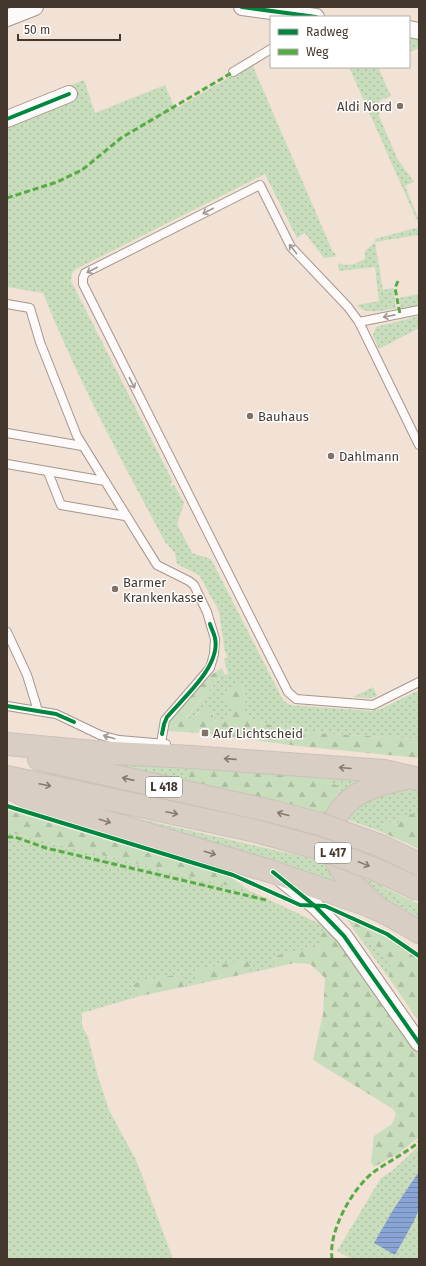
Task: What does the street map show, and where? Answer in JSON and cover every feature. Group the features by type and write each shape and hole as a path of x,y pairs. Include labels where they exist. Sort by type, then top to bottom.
{"highway":[{"name":"L 417","path":"7,744 93,752 192,757 384,771 413,778"},
{"name":"L 418","path":"7,752 275,812 320,824 381,846 419,864"},
{"name":"L 418","path":"7,777 256,831 314,847 364,864 397,878 419,890"},
{"name":"L 417","path":"390,915 371,901 338,866 334,856 331,840 333,824 337,816 351,799 372,787 413,778"},
{"name":"L 417","path":"7,786 31,799 273,872 368,905 390,915 419,932"}],"street":[{"path":"7,18 35,7"},
{"path":"242,7 309,16"},
{"path":"7,119 69,94"},
{"path":"273,872 315,906 344,936 419,1043"}],"lane":[{"path":"232,72 270,51"},
{"path":"419,445 359,322 348,307 291,247 260,185 85,273 83,284 288,692 296,700 373,705 419,682"},
{"path":"7,304 30,308 40,342 71,424 82,446 105,481 125,516 158,564 189,581 194,586 207,612 215,639 214,654 210,668 165,720 162,743"},
{"path":"359,322 419,310"},
{"path":"7,433 82,446"},
{"path":"7,464 105,481"},
{"path":"48,472 61,505 125,516"},
{"path":"7,632 27,675 38,711"},
{"path":"7,706 56,714 100,735 119,740 162,743 179,748 192,757"}],"green space":[{"path":"410,35 419,37 419,48 410,52"},
{"path":"252,64 332,250 337,256 324,258 305,233 297,238 265,174 76,269 72,273 71,281 173,482 170,484 171,486 174,485 184,503 177,524 192,553 211,559 283,700 290,705 370,711 381,709 419,690 419,739 296,732 249,719 244,708 246,697 241,684 227,691 224,697 232,707 232,713 223,722 214,720 213,713 198,712 193,718 186,718 224,673 225,675 228,674 224,659 228,657 225,652 219,611 199,575 177,564 175,553 165,542 85,388 43,293 7,287 7,111 84,80 95,113 165,85 175,109"},
{"path":"349,68 378,68 391,96 379,101 384,111 378,114 397,158 414,182 405,186 419,220 419,225"},
{"path":"419,227 419,235 375,242 375,239"},
{"path":"375,242 383,290 393,288 396,308 381,311 365,310 357,305 379,301 375,267 339,271 338,263 345,265 352,264 365,259 365,251"},
{"path":"419,294 419,305 401,308 399,298"},
{"path":"419,316 419,328 379,349 373,335 376,327"},
{"path":"222,668 224,673 186,717 188,719 193,718 203,709 211,709 214,720 223,722 232,713 232,708 227,704 224,697 227,690 241,684 246,697 244,708 249,719 296,732 419,739 419,758 298,746 210,734 209,731 199,730 199,733 168,731 169,722 211,675"},
{"path":"373,687 377,696 372,698 353,697"},
{"path":"65,754 197,766 187,783"},
{"path":"197,766 318,775 341,788 325,813 187,783 186,778 189,770"},
{"path":"45,770 316,831 315,837 44,776"},
{"path":"318,775 359,778 359,780 336,797 341,788"},
{"path":"402,789 419,790 419,818 403,816 398,823 385,822 382,827 382,832 346,819 364,803"},
{"path":"7,810 232,878 250,891 7,832"},
{"path":"110,812 305,857 329,865 343,885"},
{"path":"410,813 419,818 419,849 382,832 382,827 385,822 398,823 403,816"},
{"path":"7,832 250,891 329,928 320,948 277,956 273,958 277,967 249,973 250,965 193,971 198,984 184,987 179,974 131,984 140,996 82,1013 82,1026 88,1037 97,1073 109,1110 137,1162 173,1259 7,1259"},
{"path":"358,876 371,881 419,910 419,918 385,898"},
{"path":"371,881 415,902 419,905 419,910"},
{"path":"346,918 382,935 419,959 419,1017 417,1019 389,978 391,959 375,945 361,940"},
{"path":"329,928 419,1052 419,1137 399,1153 374,1167 371,1162 374,1136 392,1124 396,1114 393,1109 313,1060 323,1014 325,978 310,964 294,963 277,967 273,958 289,953 320,948 319,936"},
{"path":"361,940 375,945 391,959 389,978"},
{"path":"247,959 250,965 249,973 198,984 193,971"},
{"path":"179,974 184,987 140,996 130,984"},
{"path":"419,1146 418,1259 352,1259 337,1251 381,1178 392,1171"}],"water":[{"path":"418,1173 419,1209 395,1255 374,1243 393,1210"}],"marked path":[{"path":"7,198 57,182 82,170 121,138 233,72"},
{"path":"398,281 395,288 400,314"},
{"path":"7,837 15,837 46,848 266,900"},
{"path":"332,1259 332,1248 338,1223 344,1210 358,1188 375,1171 419,1142"}],"cycle path":[{"path":"242,7 309,16"},
{"path":"7,119 69,94"},
{"path":"162,734 167,717 200,680 212,659 215,649 215,638 210,624"},
{"path":"7,706 56,714 74,722"},
{"path":"7,806 233,875 300,905 325,906 387,934 419,956"},
{"path":"273,872 315,906 344,936 419,1043"}],"place":[{"name":"Aldi Nord","path":"400,106"},
{"name":"Bauhaus","path":"250,416"},
{"name":"Dahlmann","path":"331,456"},
{"name":"Barmer Krankenkasse","path":"115,589"},
{"name":"Auf Lichtscheid","path":"205,733"}]}
